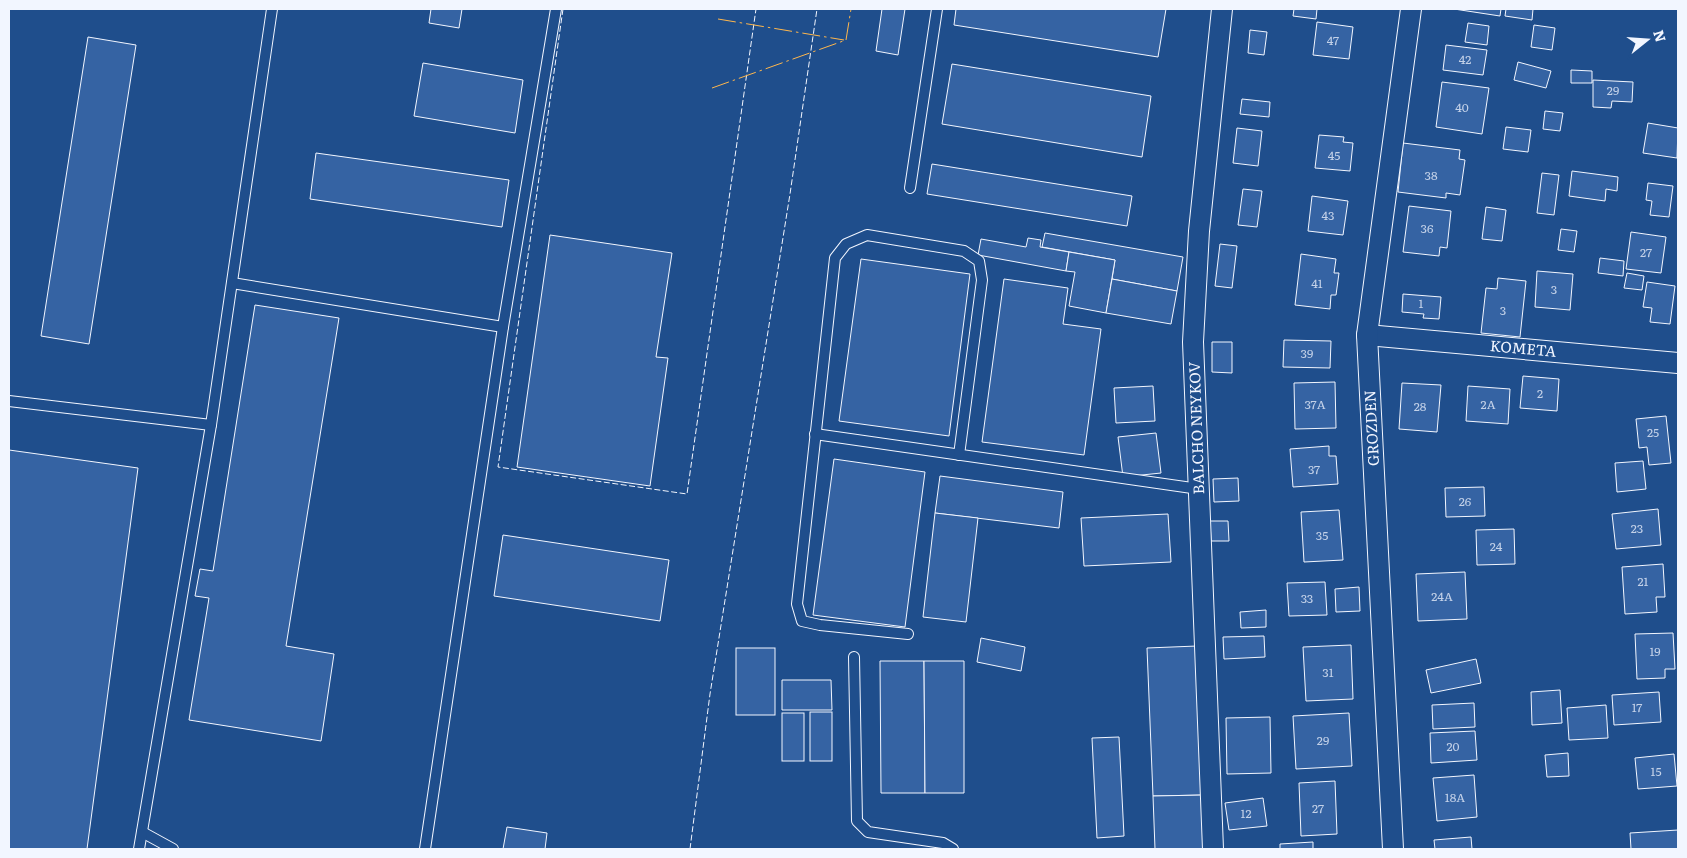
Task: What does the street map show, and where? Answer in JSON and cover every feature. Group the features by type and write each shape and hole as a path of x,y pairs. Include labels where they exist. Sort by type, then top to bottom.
{"street":[{"name":"BALCHO NEYKOV","path":"1213,849 1193,342 1198,230 1222,9"},
{"name":"GROZDEN","path":"1393,849 1367,335 1411,9"},
{"name":"KOMETA","path":"1367,335 1678,363"}],"lane":[{"path":"139,849 211,425 272,9"},
{"path":"425,849 503,327 556,9"},
{"path":"910,188 937,9"},
{"path":"908,634 820,625 802,621 797,604 835,258 846,244 867,236 964,251 979,261 982,280 959,455"},
{"path":"232,283 503,327"},
{"path":"9,401 211,425"},
{"path":"815,434 1199,489"},
{"path":"854,657 857,821 868,832 943,843 953,849"},
{"path":"142,832 173,849"}],"building":[{"path":"431,9 462,9 459,28 429,23"},
{"path":"882,9 905,9 898,55 876,51"},
{"path":"956,9 1166,9 1158,57 954,25"},
{"path":"1294,9 1317,9 1316,19 1293,16"},
{"path":"1454,9 1501,9 1500,16"},
{"path":"1506,9 1533,9 1532,20 1505,16"},
{"path":"1317,22 1353,27 1349,59 1313,55"},
{"path":"1468,23 1489,26 1487,45 1465,42"},
{"path":"1534,25 1555,28 1552,50 1531,47"},
{"path":"1250,30 1267,32 1264,55 1248,53"},
{"path":"88,37 136,45 89,344 41,336"},
{"path":"1446,45 1487,50 1483,75 1443,70"},
{"path":"1518,62 1551,71 1546,88 1514,80"},
{"path":"423,63 523,80 515,133 414,116"},
{"path":"952,64 1151,96 1142,157 942,124"},
{"path":"1571,70 1592,71 1592,83 1571,83"},
{"path":"1593,80 1633,82 1632,102 1612,101 1611,108 1593,107"},
{"path":"1442,82 1489,88 1482,134 1436,127"},
{"path":"1242,99 1270,102 1269,117 1240,114"},
{"path":"1545,111 1563,113 1560,131 1543,129"},
{"path":"1648,123 1678,128 1677,158 1643,153"},
{"path":"1506,127 1531,130 1528,152 1503,149"},
{"path":"1237,128 1262,131 1258,166 1233,163"},
{"path":"1319,135 1344,137 1343,142 1353,143 1350,171 1315,168"},
{"path":"1403,143 1460,150 1459,159 1465,160 1460,195 1446,193 1446,198 1398,192"},
{"path":"316,153 509,180 502,227 310,199"},
{"path":"932,164 1132,196 1127,226 927,194"},
{"path":"1572,171 1618,177 1617,191 1606,189 1605,201 1569,196"},
{"path":"1542,173 1559,175 1554,215 1537,213"},
{"path":"1648,183 1673,186 1669,217 1650,215 1652,201 1646,200"},
{"path":"1243,189 1262,191 1257,227 1238,225"},
{"path":"1312,196 1348,201 1343,235 1308,231"},
{"path":"1409,206 1451,211 1447,248 1440,247 1439,256 1403,252"},
{"path":"1486,207 1506,210 1502,241 1482,239"},
{"path":"1561,229 1577,231 1574,252 1558,250"},
{"path":"1631,232 1666,237 1661,273 1626,269"},
{"path":"1045,233 1183,257 1177,291 1112,279 1115,260 1042,247"},
{"path":"550,235 672,253 656,357 668,358 650,486 517,467"},
{"path":"1028,238 1041,240 1040,247 1069,252 1066,271 978,255 981,239 1026,247"},
{"path":"1220,244 1237,246 1232,288 1215,286"},
{"path":"1069,252 1115,260 1106,313 1069,306 1075,272 1066,271"},
{"path":"1301,254 1336,259 1334,273 1339,273 1336,295 1331,295 1330,309 1295,305"},
{"path":"1600,258 1624,261 1623,276 1598,273"},
{"path":"861,259 970,274 949,436 839,421"},
{"path":"1537,271 1573,274 1570,310 1535,307"},
{"path":"1627,273 1644,276 1642,290 1624,288"},
{"path":"1498,278 1526,281 1520,337 1481,333 1486,288 1497,289"},
{"path":"1004,279 1068,288 1063,324 1101,329 1084,455 982,442"},
{"path":"1112,279 1177,291 1171,324 1106,313"},
{"path":"1647,282 1675,286 1670,324 1650,322 1652,308 1643,307"},
{"path":"1403,294 1441,297 1439,319 1423,318 1424,314 1402,312"},
{"path":"255,305 339,318 286,646 334,654 321,741 189,720 209,598 195,596 200,569 213,571"},
{"path":"1284,340 1331,341 1330,368 1283,367"},
{"path":"1212,342 1232,342 1232,373 1212,372"},
{"path":"1523,376 1559,379 1557,411 1520,408"},
{"path":"1335,382 1336,428 1295,429 1294,383"},
{"path":"1402,383 1441,385 1437,432 1399,429"},
{"path":"1153,386 1155,421 1116,423 1114,388"},
{"path":"1468,386 1510,389 1508,424 1466,421"},
{"path":"1666,416 1671,463 1649,465 1647,447 1639,448 1636,419"},
{"path":"1156,433 1161,473 1123,477 1118,437"},
{"path":"1329,446 1329,456 1336,456 1338,484 1293,487 1290,449"},
{"path":"9,450 138,468 87,849 9,849"},
{"path":"834,459 925,472 905,627 813,615"},
{"path":"1643,461 1646,489 1617,492 1615,463"},
{"path":"940,476 1063,492 1059,528 935,513"},
{"path":"1238,478 1239,501 1214,502 1213,479"},
{"path":"1484,487 1485,516 1446,517 1445,488"},
{"path":"1658,509 1661,545 1616,549 1612,514"},
{"path":"1339,510 1343,560 1304,562 1301,512"},
{"path":"935,513 978,518 966,622 923,617"},
{"path":"1168,514 1171,562 1084,566 1081,518"},
{"path":"1210,521 1228,521 1229,541 1211,541"},
{"path":"1514,529 1515,564 1477,565 1476,530"},
{"path":"503,535 669,560 660,621 494,596"},
{"path":"1663,564 1665,597 1656,597 1657,612 1625,614 1622,567"},
{"path":"1465,572 1467,619 1418,621 1416,574"},
{"path":"1325,582 1327,615 1289,616 1287,583"},
{"path":"1359,587 1360,611 1336,612 1335,589"},
{"path":"1266,610 1266,627 1241,628 1240,612"},
{"path":"1673,633 1675,669 1665,669 1665,678 1637,679 1635,634"},
{"path":"1264,636 1265,657 1224,659 1223,637"},
{"path":"981,638 1025,647 1021,671 977,662"},
{"path":"1351,645 1353,699 1306,701 1303,647"},
{"path":"1197,646 1204,795 1153,796 1147,648"},
{"path":"736,648 775,648 775,715 736,715"},
{"path":"1476,659 1481,683 1431,693 1426,670"},
{"path":"880,661 924,661 925,793 881,793"},
{"path":"924,661 964,661 964,793 925,793"},
{"path":"782,680 831,680 832,710 782,710"},
{"path":"1560,690 1562,723 1532,725 1531,692"},
{"path":"1659,692 1661,722 1614,725 1612,695"},
{"path":"1474,703 1475,727 1433,729 1432,705"},
{"path":"1606,705 1608,738 1569,740 1567,708"},
{"path":"810,712 832,712 832,761 810,761"},
{"path":"782,713 804,713 804,761 782,761"},
{"path":"1349,713 1352,766 1296,769 1293,716"},
{"path":"1270,717 1271,773 1227,774 1226,718"},
{"path":"1475,731 1477,760 1431,763 1430,733"},
{"path":"1119,737 1124,836 1097,838 1092,738"},
{"path":"1568,753 1569,776 1547,777 1545,755"},
{"path":"1674,754 1677,786 1638,789 1635,758"},
{"path":"1474,775 1477,817 1437,821 1433,778"},
{"path":"1335,781 1337,834 1301,836 1299,783"},
{"path":"1204,795 1206,849 1155,849 1153,796"},
{"path":"1263,798 1267,826 1229,830 1225,803"},
{"path":"507,827 547,833 545,849 503,849"},
{"path":"1678,830 1678,849 1631,849 1630,833"},
{"path":"1471,837 1472,849 1435,849 1434,840"},
{"path":"1313,842 1313,849 1280,849 1280,844"}],"fence":[{"path":"563,9 498,467 687,494 756,9"},
{"path":"690,849 710,694 790,194 817,9"}],"power":[{"path":"846,40 851,9"},
{"path":"718,19 844,40"},
{"path":"712,88 846,40"}]}
